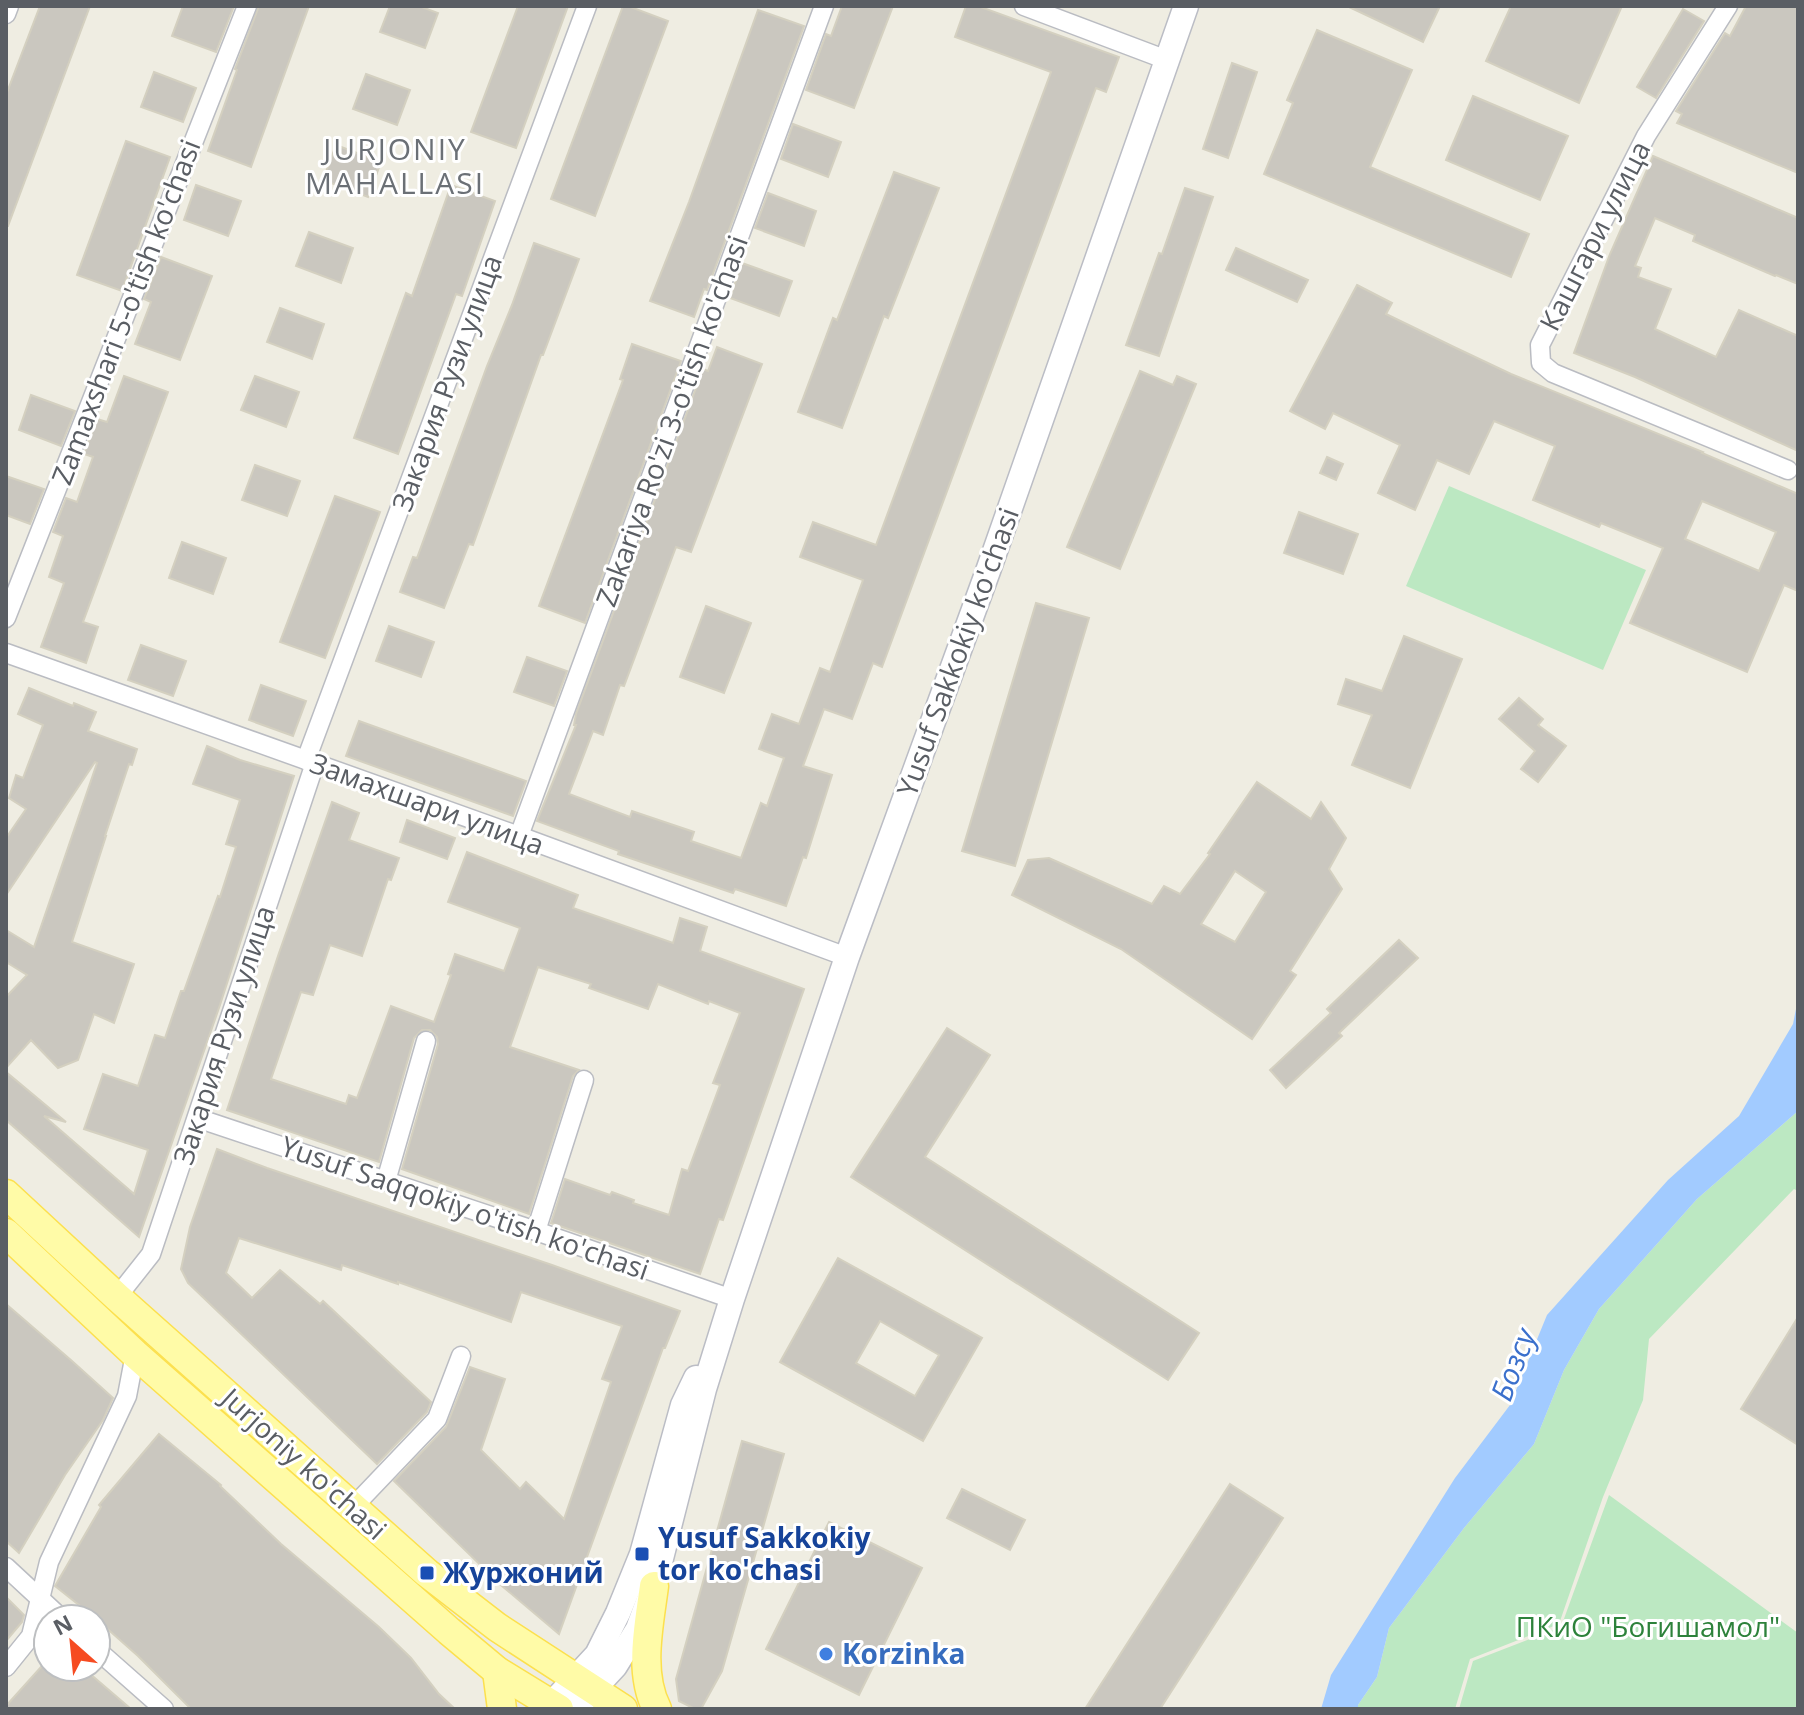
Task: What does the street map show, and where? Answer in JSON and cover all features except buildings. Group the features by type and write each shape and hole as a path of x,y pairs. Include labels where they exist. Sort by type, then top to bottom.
{"main road":[{"name":"Yusuf Sakkokiy ko'chasi","path":"567,1700 615,1666 638,1629 654,1586 704,1389 847,957 988,571 1186,6"},
{"name":"Jurjoniy ko'chasi","path":"6,1194 427,1573 497,1627 567,1700"},
{"name":"Jurjoniy ko'chasi","path":"6,1233 135,1354 497,1671 567,1700 623,1709"},
{"name":"Yusuf Sakkokiy ko'chasi","path":"567,1700 597,1655 618,1613 642,1554 683,1405 732,1299"},
{"path":"654,1586 648,1630 647,1678 657,1709"},
{"path":"497,1671 502,1709"}],"street":[{"path":"6,14 9,6"},
{"name":"Zamaxshari 5-o'tish ko'chasi","path":"6,618 247,6"},
{"name":"Закария Рузи улица","path":"117,1297 151,1254 310,762 587,6"},
{"name":"Zakariya Ro'zi 3-o'tish ko'chasi","path":"519,836 824,6"},
{"path":"1024,6 1167,60"},
{"name":"Кашгари улица","path":"1728,6 1646,136 1540,345 1541,363 1553,373 1788,470"},
{"name":"Замахшари улица","path":"6,653 847,957"},
{"path":"386,1181 426,1041"},
{"path":"536,1231 584,1080"},
{"name":"Yusuf Saqqokiy o'tish ko'chasi","path":"197,1118 732,1299"},
{"path":"6,1667 31,1636 49,1562 127,1396 135,1354"},
{"path":"353,1507 437,1419 461,1356"},
{"path":"6,1567 44,1603"},
{"path":"112,1663 164,1709"}],"green space":[{"path":"1449,486 1646,570 1603,670 1406,586"},
{"path":"1798,1111 1798,1191 1794,1189 1649,1339 1643,1400 1603,1497 1559,1624 1470,1659 1455,1709 1358,1709 1377,1677 1389,1628 1464,1528 1534,1444 1564,1370 1599,1309 1697,1199"},
{"name":"ПКиО \"Богишамол\"","path":"1609,1495 1798,1633 1798,1709 1459,1709 1473,1661 1561,1627"}],"water":[{"name":"Бозсу","path":"1798,999 1798,1111 1697,1199 1599,1309 1564,1370 1534,1444 1464,1528 1389,1628 1377,1677 1358,1709 1321,1709 1331,1675 1455,1478 1510,1405 1547,1315 1668,1180 1739,1116 1793,1024"}],"place":[{"name":"Yusuf Sakkokiy tor ko'chasi","path":"642,1554"},
{"name":"Журжоний","path":"427,1573"},
{"name":"Korzinka","path":"826,1654"}],"district":[{"name":"JURJONIY MAHALLASI","path":"395,167"}]}
